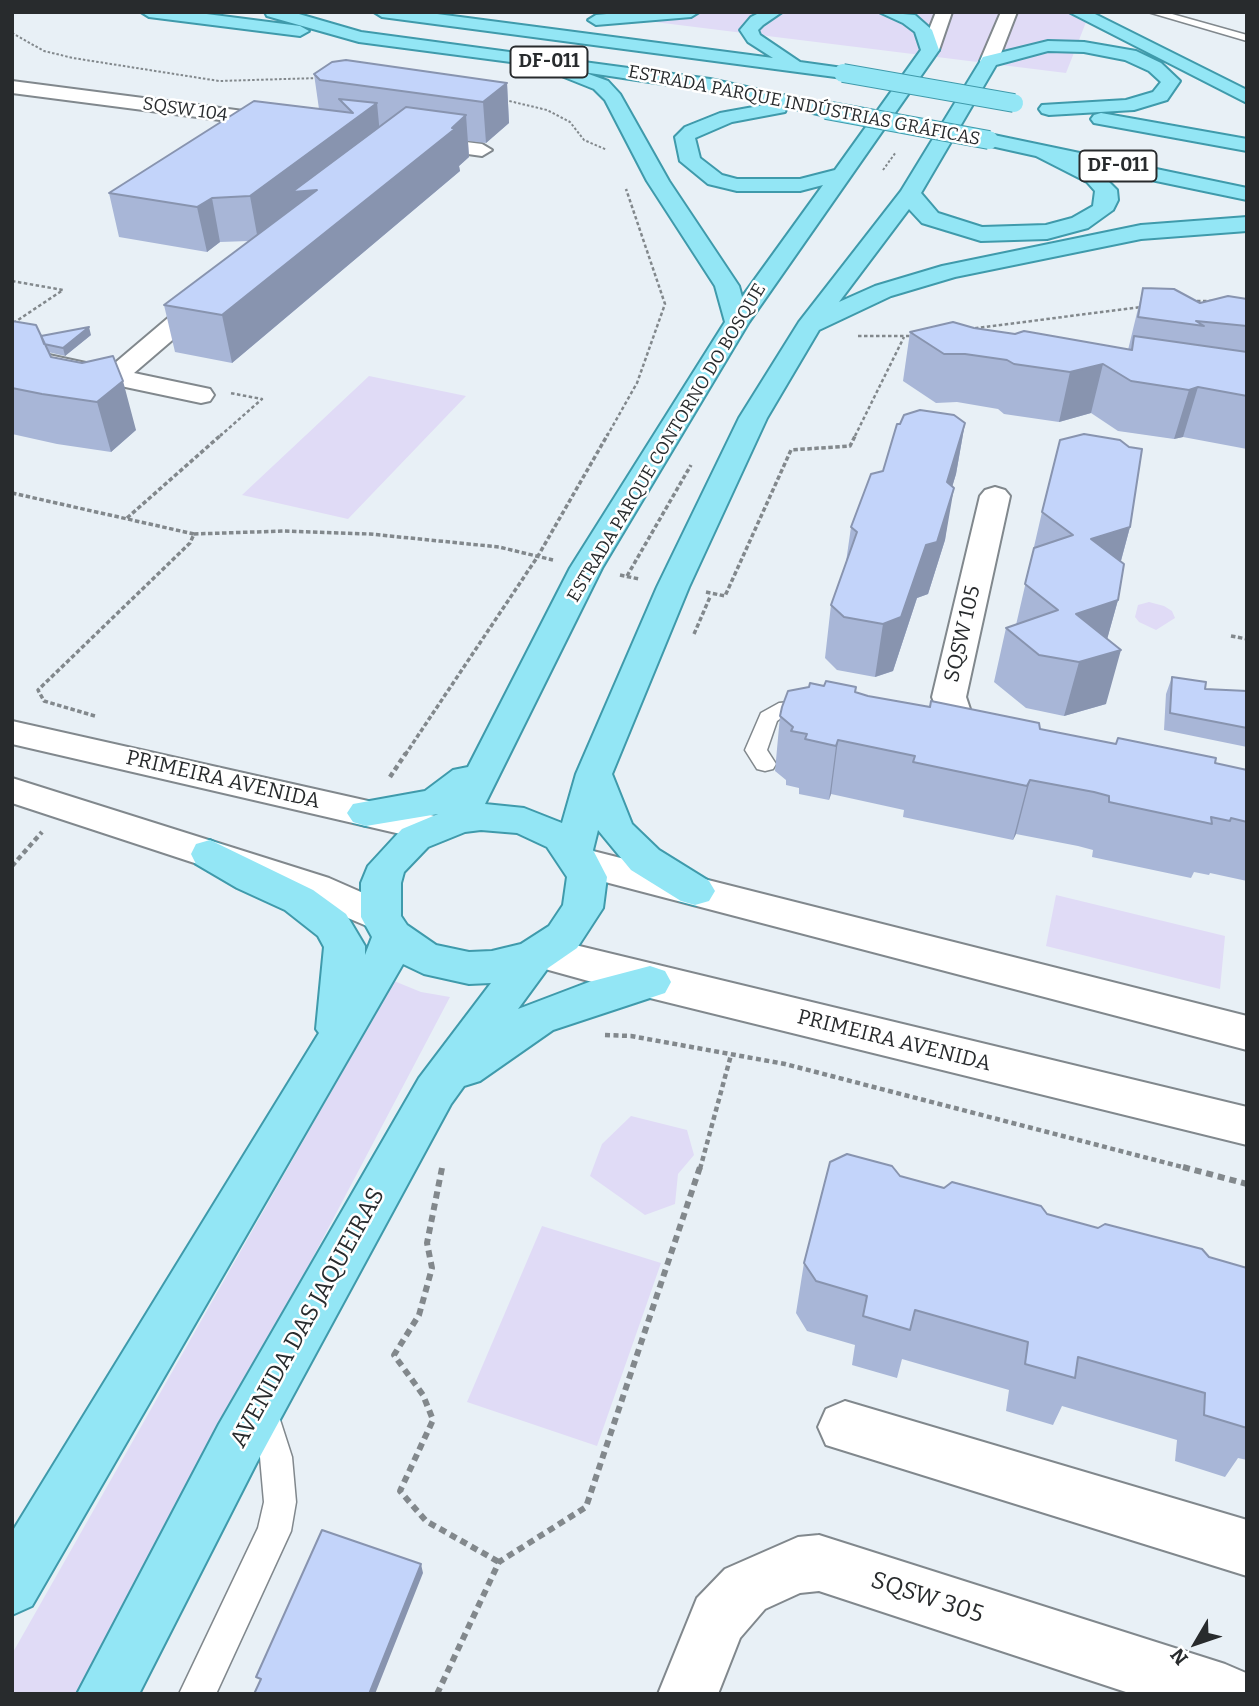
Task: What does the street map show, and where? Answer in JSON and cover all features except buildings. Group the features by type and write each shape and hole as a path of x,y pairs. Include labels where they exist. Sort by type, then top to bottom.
{"main road":[{"name":"ESTRADA PARQUE INDÚSTRIAS GRÁFICAS","path":"149,12 359,37 710,85 1247,194"},
{"name":"ESTRADA PARQUE INDÚSTRIAS GRÁFICAS","path":"273,12 359,37"},
{"name":"ESTRADA PARQUE INDÚSTRIAS GRÁFICAS","path":"382,12 792,64 1247,145"},
{"path":"410,16 584,21 691,12"},
{"path":"774,12 757,21 750,30 754,38 792,64"},
{"path":"887,12 909,19 923,30 930,50"},
{"path":"930,50 944,12"},
{"path":"12,788 315,888 387,926 424,958 445,965 492,967 537,955 563,937 583,908 587,892 577,857 594,774 673,587 753,418 806,331 910,193 989,61 1009,12"},
{"path":"1077,12 1247,97"},
{"path":"989,61 1048,46 1084,47 1130,55 1155,67 1171,81 1160,96 1127,106 1049,109"},
{"name":"ESTRADA PARQUE CONTORNO DO BOSQUE","path":"447,825 497,747 586,568 737,322 930,50"},
{"path":"524,59 601,85 613,98 658,181 727,286 737,322"},
{"name":"SQSW 104","path":"12,87 298,125"},
{"path":"817,108 747,112 703,125 685,137 690,161 703,174 737,185 800,185 842,174"},
{"path":"397,143 482,150"},
{"path":"910,193 930,219 981,234 1047,232 1080,223 1102,211 1107,200 1106,190 1094,178 1040,150"},
{"path":"806,331 883,291 950,271 1141,232 1247,224"},
{"path":"116,375 233,276"},
{"path":"12,355 201,395"},
{"name":"SQSW 105","path":"995,496 949,697 956,717 951,726 992,747 1018,756"},
{"name":"PRIMEIRA AVENIDA","path":"12,732 366,813 447,825"},
{"path":"12,788 48,764 61,745"},
{"path":"366,813 435,802 464,781 497,747"},
{"path":"594,774 608,816 619,834 645,860 695,891"},
{"path":"12,1586 380,969 387,926 381,883 387,866 415,838 447,825 503,817 524,821 551,833 577,857 695,891 1247,1033"},
{"path":"210,854 251,878 299,900 332,925 345,946 336,1042"},
{"name":"PRIMEIRA AVENIDA","path":"537,955 1247,1126"},
{"name":"AVENIDA DAS JAQUEIRAS","path":"107,1694 260,1402 435,1091 537,955"},
{"path":"435,1091 538,1018 604,994 650,982"},
{"path":"845,1427 1247,1548"},
{"name":"SQSW 305","path":"688,1694 718,1619 746,1589 798,1566 819,1563 1225,1694"}],"lane":[{"path":"1153,12 1247,38"},
{"path":"765,764 756,750 768,718 779,710 794,706 830,709"},
{"path":"197,1694 274,1531 280,1502 276,1457 260,1402"}],"path":[{"path":"12,33 44,51 73,58 219,81 324,78"},
{"path":"497,98 547,110 570,122 584,139 614,152 610,141"},
{"path":"366,813 538,556 637,383 665,303 622,177"},
{"path":"12,281 63,290 12,324"},
{"path":"1185,302 1222,300"},
{"path":"957,330 1145,307"},
{"path":"806,331 904,337 917,335"},
{"path":"12,493 194,534 283,531 370,534 499,547 673,587 725,596 791,450 850,446 904,337"},
{"path":"126,518 262,399 221,392 201,395"},
{"path":"96,717 44,701 38,690 190,543 194,534"},
{"path":"692,638 711,593"},
{"path":"1231,636 1247,639"},
{"path":"12,866 68,807"},
{"path":"592,1034 631,1036 811,1071 1247,1184"},
{"path":"437,1694 499,1562 586,1507 689,1208 731,1054"},
{"path":"443,1158 428,1243 432,1268 419,1315 394,1355 423,1395 433,1420 400,1491 426,1521 499,1562"}],"shaded area":[{"path":"574,12 1090,12 1066,73"},
{"path":"369,376 466,396 348,519 242,495"},
{"path":"1149,602 1164,606 1172,611 1175,618 1156,630 1139,622 1135,617 1138,605"},
{"path":"1056,895 1225,936 1220,989 1046,946"},
{"path":"394,981 421,992 450,997 83,1694 12,1694 12,1654"},
{"path":"631,1116 687,1130 694,1155 678,1174 675,1204 645,1215 590,1176 602,1144"},
{"path":"542,1226 661,1263 597,1446 467,1402"}]}
